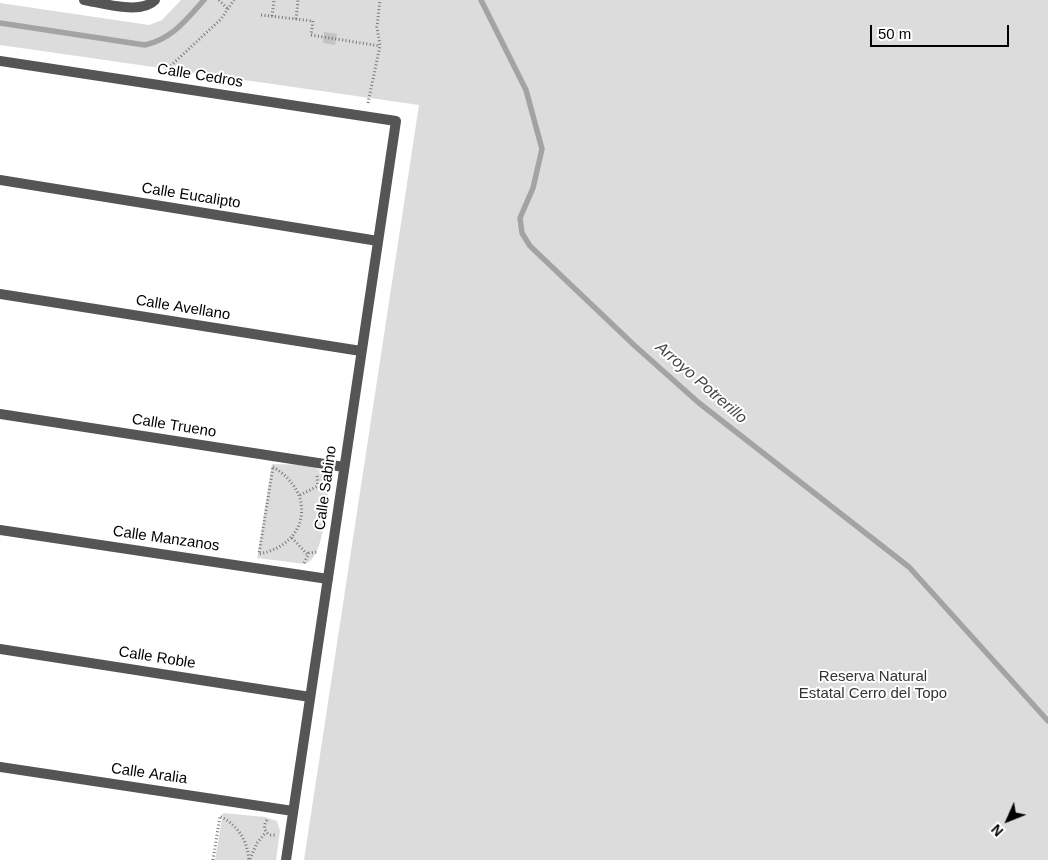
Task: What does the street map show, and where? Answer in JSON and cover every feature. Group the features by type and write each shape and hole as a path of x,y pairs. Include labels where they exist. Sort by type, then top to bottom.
{"street":[{"path":"84,0 138,8 148,6 155,0"},
{"name":"Calle Cedros","path":"0,61 396,121"},
{"name":"Calle Sabino","path":"286,860 396,121"},
{"name":"Calle Eucalipto","path":"0,180 378,241"},
{"name":"Calle Avellano","path":"0,294 362,352"},
{"name":"Calle Trueno","path":"0,414 344,468"},
{"name":"Calle Manzanos","path":"0,530 328,578"},
{"name":"Calle Roble","path":"0,649 310,697"},
{"name":"Calle Aralia","path":"0,767 293,811"}],"path":[{"path":"219,0 228,8"},
{"path":"163,73 221,19 234,0"},
{"path":"272,16 274,0"},
{"path":"296,19 298,0"},
{"path":"368,103 380,46 377,27 380,0"},
{"path":"261,15 313,21 311,35 380,46"},
{"path":"273,467 285,474 295,485 300,495 302,512 299,525 292,538 272,552 259,554 273,467"},
{"path":"320,472 316,480 318,486 328,490"},
{"path":"300,495 318,486"},
{"path":"292,538 308,554"},
{"path":"304,563 308,554 312,551 318,552"},
{"path":"213,860 220,816 232,823 242,834 248,847 250,860"},
{"path":"266,832 264,824 268,819"},
{"path":"266,832 273,835 279,834"},
{"path":"250,860 257,843 266,832"}],"green space":[{"name":"Reserva Natural Estatal Cerro del Topo","path":"181,0 1048,0 1048,860 304,860 419,105 0,45 0,3 149,25 162,20"},
{"path":"272,464 314,468 322,471 330,482 321,540 312,560 305,564 257,558"},
{"path":"223,813 265,817 277,821 280,831 276,860 215,860"}],"building":[{"path":"324,32 337,34 335,45 323,43"}],"waterway":[{"name":"Arroyo Potrerillo","path":"0,23 145,45 163,38 178,28 204,0"},
{"name":"Arroyo Potrerillo","path":"481,0 526,90 542,149 533,188 520,218 522,233 530,246 635,346 699,403 909,567 1048,721"}]}
